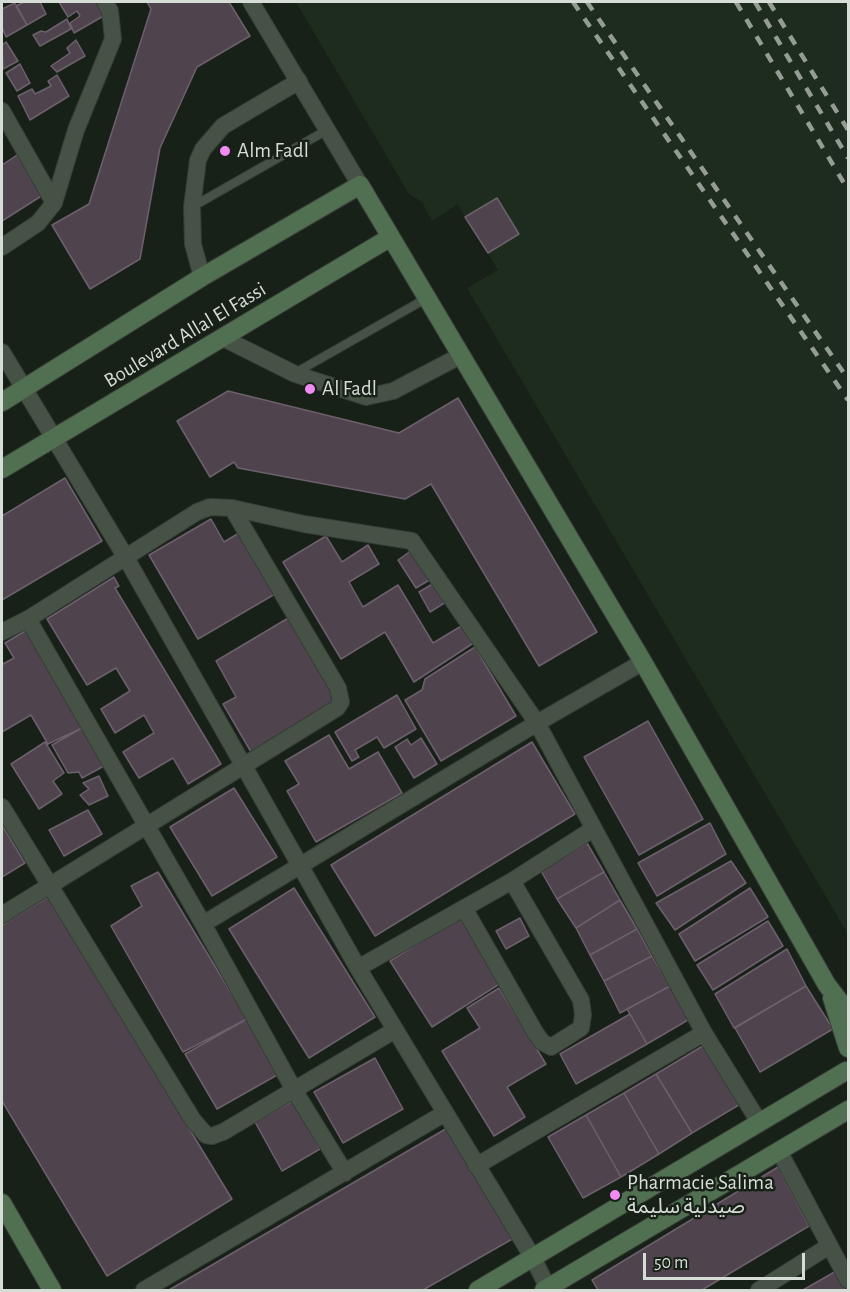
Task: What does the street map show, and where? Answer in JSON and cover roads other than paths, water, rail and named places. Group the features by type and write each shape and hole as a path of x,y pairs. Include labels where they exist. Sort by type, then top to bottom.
{"street":[{"path":"2,247 38,223 54,203 76,130 113,39 110,11 105,2"},
{"path":"251,2 643,662 827,984 849,1012"},
{"path":"202,277 193,244 192,207 198,160 211,137 223,126 299,81"},
{"path":"2,111 54,203"},
{"name":"Boulevard Allal El Fassi","path":"2,402 202,277 360,185"},
{"name":"Boulevard Allal El Fassi","path":"2,469 391,237"},
{"path":"223,338 295,374 366,397 381,396 460,356"},
{"path":"2,352 125,556 358,968 533,1258 547,1290 849,1110"},
{"path":"2,632 28,619 197,512 210,507 232,508 304,524 412,541 537,723 704,1033 759,1122"},
{"path":"2,915 337,708 342,695 232,508"},
{"path":"28,619 203,924 294,1090 345,1173"},
{"path":"203,924 537,723 643,662"},
{"path":"2,807 193,1120 206,1135 212,1136 223,1132 395,1030"},
{"path":"358,968 512,881 593,829"},
{"path":"464,908 535,1032 542,1042 551,1047 581,1028 584,1015 581,1000 512,881"},
{"path":"827,984 849,1048"},
{"path":"476,1166 704,1033"},
{"path":"478,1290 759,1122 848,1073"},
{"path":"144,1290 444,1113"},
{"path":"779,1151 849,1280"},
{"path":"2,1203 52,1290"},
{"path":"759,1290 829,1246"}],"lane":[{"path":"192,207 327,130"},
{"path":"295,374 427,298"}],"railway":[{"path":"573,2 848,400"},
{"path":"587,2 848,379"},
{"path":"736,2 848,190"},
{"path":"755,2 848,158"},
{"path":"769,2 848,130"}],"place":[{"name":"Alm Fadl","path":"225,151"},
{"name":"Al Fadl","path":"310,389"},
{"name":"Pharmacie Salima صيدلية سليمة","path":"615,1195"}]}
